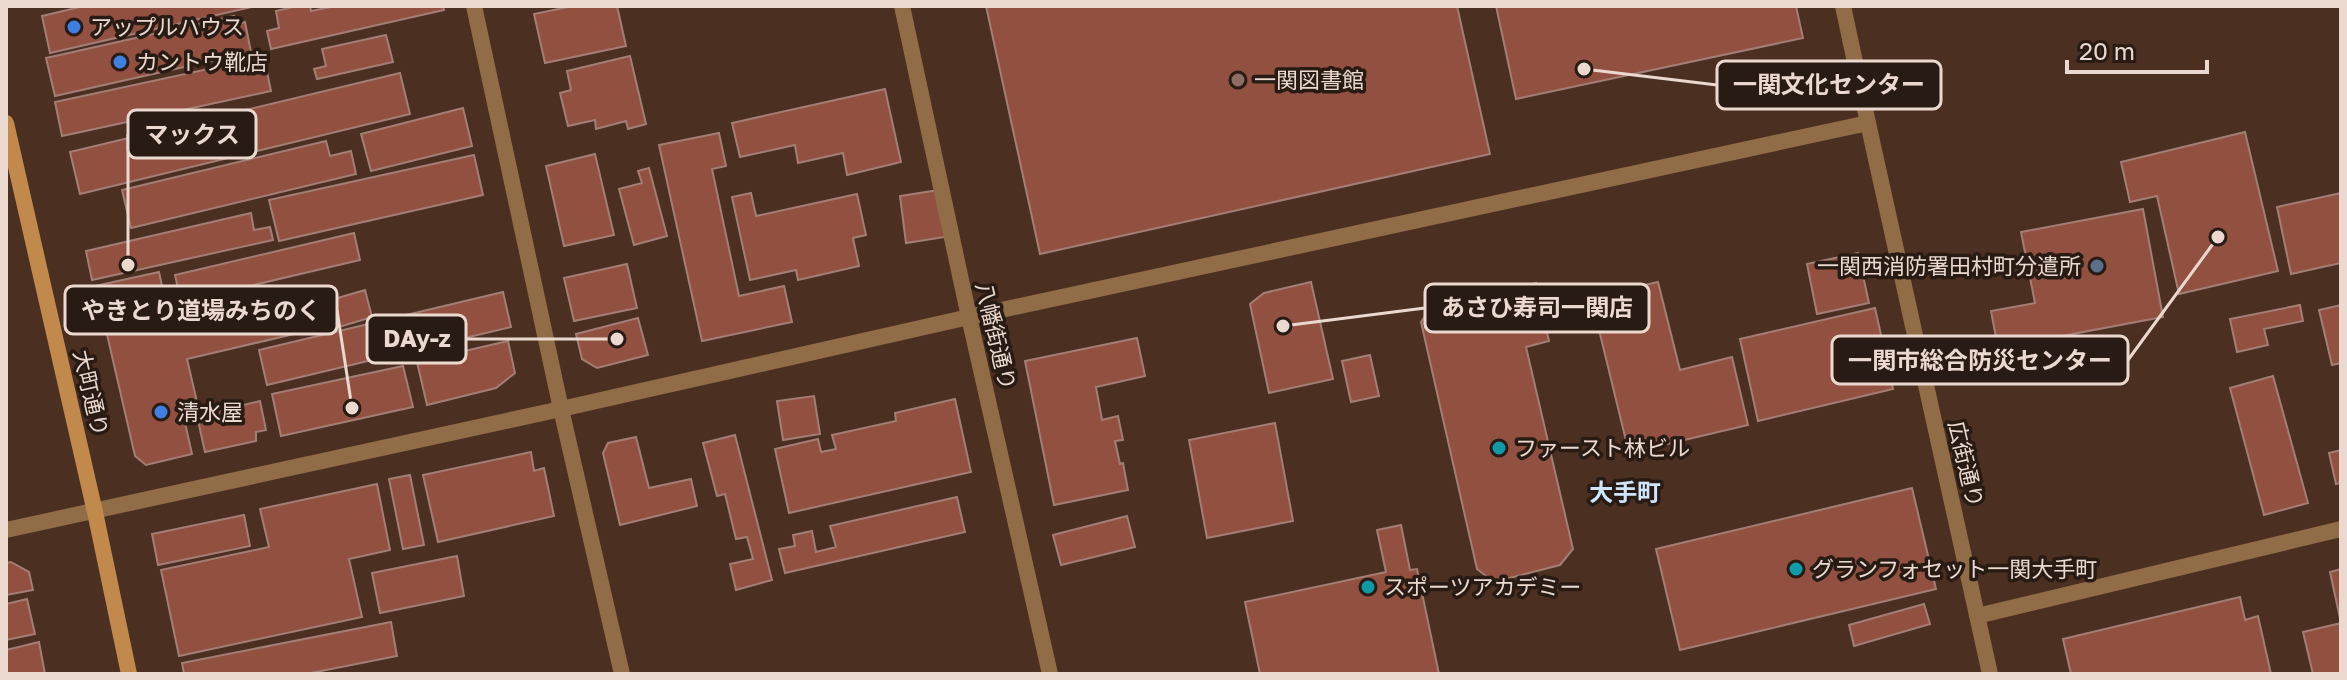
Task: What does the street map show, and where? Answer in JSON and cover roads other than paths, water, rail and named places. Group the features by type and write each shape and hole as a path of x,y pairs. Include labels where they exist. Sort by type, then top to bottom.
{"main road":[{"name":"大町通り","path":"6,123 129,674"}],"street":[{"path":"474,6 622,674"},
{"name":"八幡街通り","path":"902,6 1050,674"},
{"name":"広街通り","path":"1843,6 1990,674"},
{"path":"6,530 969,317 1868,123"},
{"path":"1977,616 2341,529"}],"place":[{"name":"アップルハウス","path":"74,27"},
{"name":"カントウ靴店","path":"120,62"},
{"name":"一関文化センター","path":"1584,69"},
{"name":"一関図書館","path":"1238,80"},
{"name":"一関市総合防災センター","path":"2218,237"},
{"name":"マックス","path":"128,265"},
{"name":"一関西消防署田村町分遣所","path":"2097,266"},
{"name":"あさひ寿司一関店","path":"1283,326"},
{"name":"DAy-z","path":"617,339"},
{"name":"やきとり道場みちのく","path":"352,408"},
{"name":"清水屋","path":"161,412"},
{"name":"ファースト林ビル","path":"1499,448"},
{"name":"グランフォセット一関大手町","path":"1796,569"},
{"name":"スポーツアカデミー","path":"1368,587"}],"district":[{"name":"大手町","path":"1625,493"}]}
